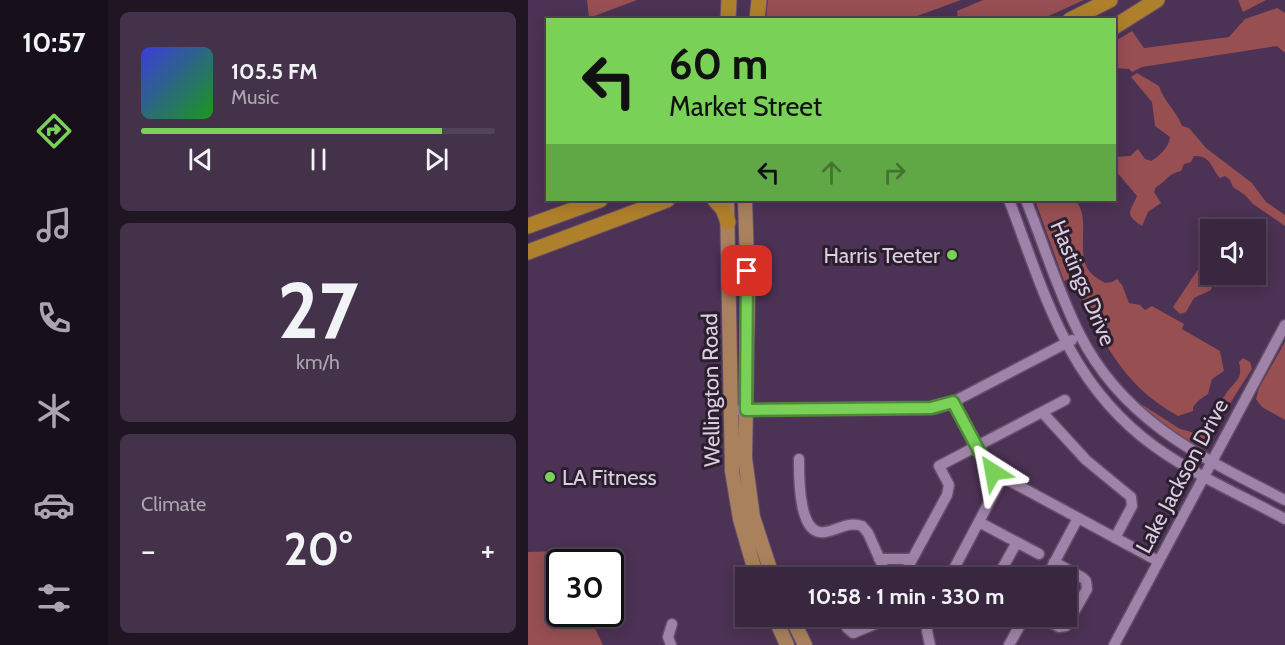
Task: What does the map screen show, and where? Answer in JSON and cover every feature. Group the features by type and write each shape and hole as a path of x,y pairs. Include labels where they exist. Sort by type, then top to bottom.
{"highway":[{"path":"728,18 729,0"},
{"path":"757,18 759,0"},
{"path":"1074,18 1110,0"},
{"path":"1116,26 1157,0"},
{"path":"528,226 597,201"},
{"path":"528,252 664,201"},
{"path":"717,201 728,222"}],"main road":[{"name":"Wellington Road","path":"727,201 739,410 747,483 757,533 769,567"},
{"name":"Wellington Road","path":"745,201 748,294 739,410 732,454 734,489 753,567"},
{"path":"779,627 787,645"},
{"path":"795,627 804,645"}],"street":[{"name":"Hastings Drive","path":"1009,201 1052,313 1066,343 1086,377 1115,412 1154,446 1204,476 1285,519"},
{"name":"Hastings Drive","path":"1026,201 1080,336 1114,387 1133,407 1177,442 1285,500"},
{"name":"Lake Jackson Drive","path":"1114,645 1285,325"},
{"path":"739,410 931,408 953,402 1080,336"},
{"path":"909,567 947,495 949,485 939,466 1065,400"},
{"path":"953,402 976,447 991,470 1158,561"},
{"path":"1042,412 1086,460 1131,497 1132,506 1115,538"},
{"path":"799,459 802,506 808,525 815,531 823,533 848,525 862,526 883,567"},
{"path":"955,567 1002,478"},
{"path":"1052,567 1078,518"},
{"path":"979,522 1039,554"},
{"path":"1003,567 1017,542"},
{"path":"879,559 912,559"},
{"path":"1054,562 1063,567"},
{"path":"1077,575 1086,581 1087,590 1077,607"},
{"path":"671,645 668,637 672,624"},
{"path":"847,627 853,633 868,627"},
{"path":"928,627 930,645"},
{"path":"1009,645 1019,627"}],"shaded area":[{"path":"587,0 637,0 589,18"},
{"path":"768,0 961,0 912,18 766,18"},
{"path":"983,0 1084,0 1044,18 958,18 957,11"},
{"path":"1238,0 1266,0 1243,12"},
{"path":"1277,8 1285,13 1285,53 1277,46 1142,67 1132,72 1129,69 1116,68 1116,40 1132,31 1144,48 1229,37 1245,19"},
{"path":"1137,73 1159,86 1182,126 1189,128 1206,148 1252,183 1266,202 1285,215 1285,226 1253,204 1233,187 1225,176 1220,178 1210,163 1200,156 1194,156 1191,162 1184,164 1181,171 1156,187 1154,192 1161,203 1148,212 1142,226 1133,218 1130,212 1137,196 1116,171 1116,157 1130,156 1138,149 1145,159 1151,161 1166,148 1170,137 1155,126 1152,102 1131,77"},
{"path":"1035,201 1076,201 1082,216 1083,254 1089,271 1105,283 1117,279 1129,303 1140,305 1145,310 1152,306 1184,324 1182,329 1220,351 1224,371 1212,379 1208,394 1199,400 1193,407 1193,411 1178,416 1141,389 1127,374 1114,358 1074,281 1069,279 1064,281"},
{"path":"1200,268 1200,285 1212,285 1211,290 1194,298 1186,312 1180,314 1173,307"},
{"path":"1285,342 1285,420 1262,407 1256,399 1259,388"},
{"path":"1243,358 1250,362 1252,369 1219,420 1200,442 1195,443 1180,438 1138,402 1180,429 1195,433 1210,420 1239,377 1239,362"},
{"path":"546,551 546,627 594,627 603,645 528,645 528,552"}],"place":[{"name":"Harris Teeter","path":"952,255"},
{"name":"LA Fitness","path":"550,477"}],"route":[{"path":"747,271 746,410 931,408 953,402 993,472"}]}
